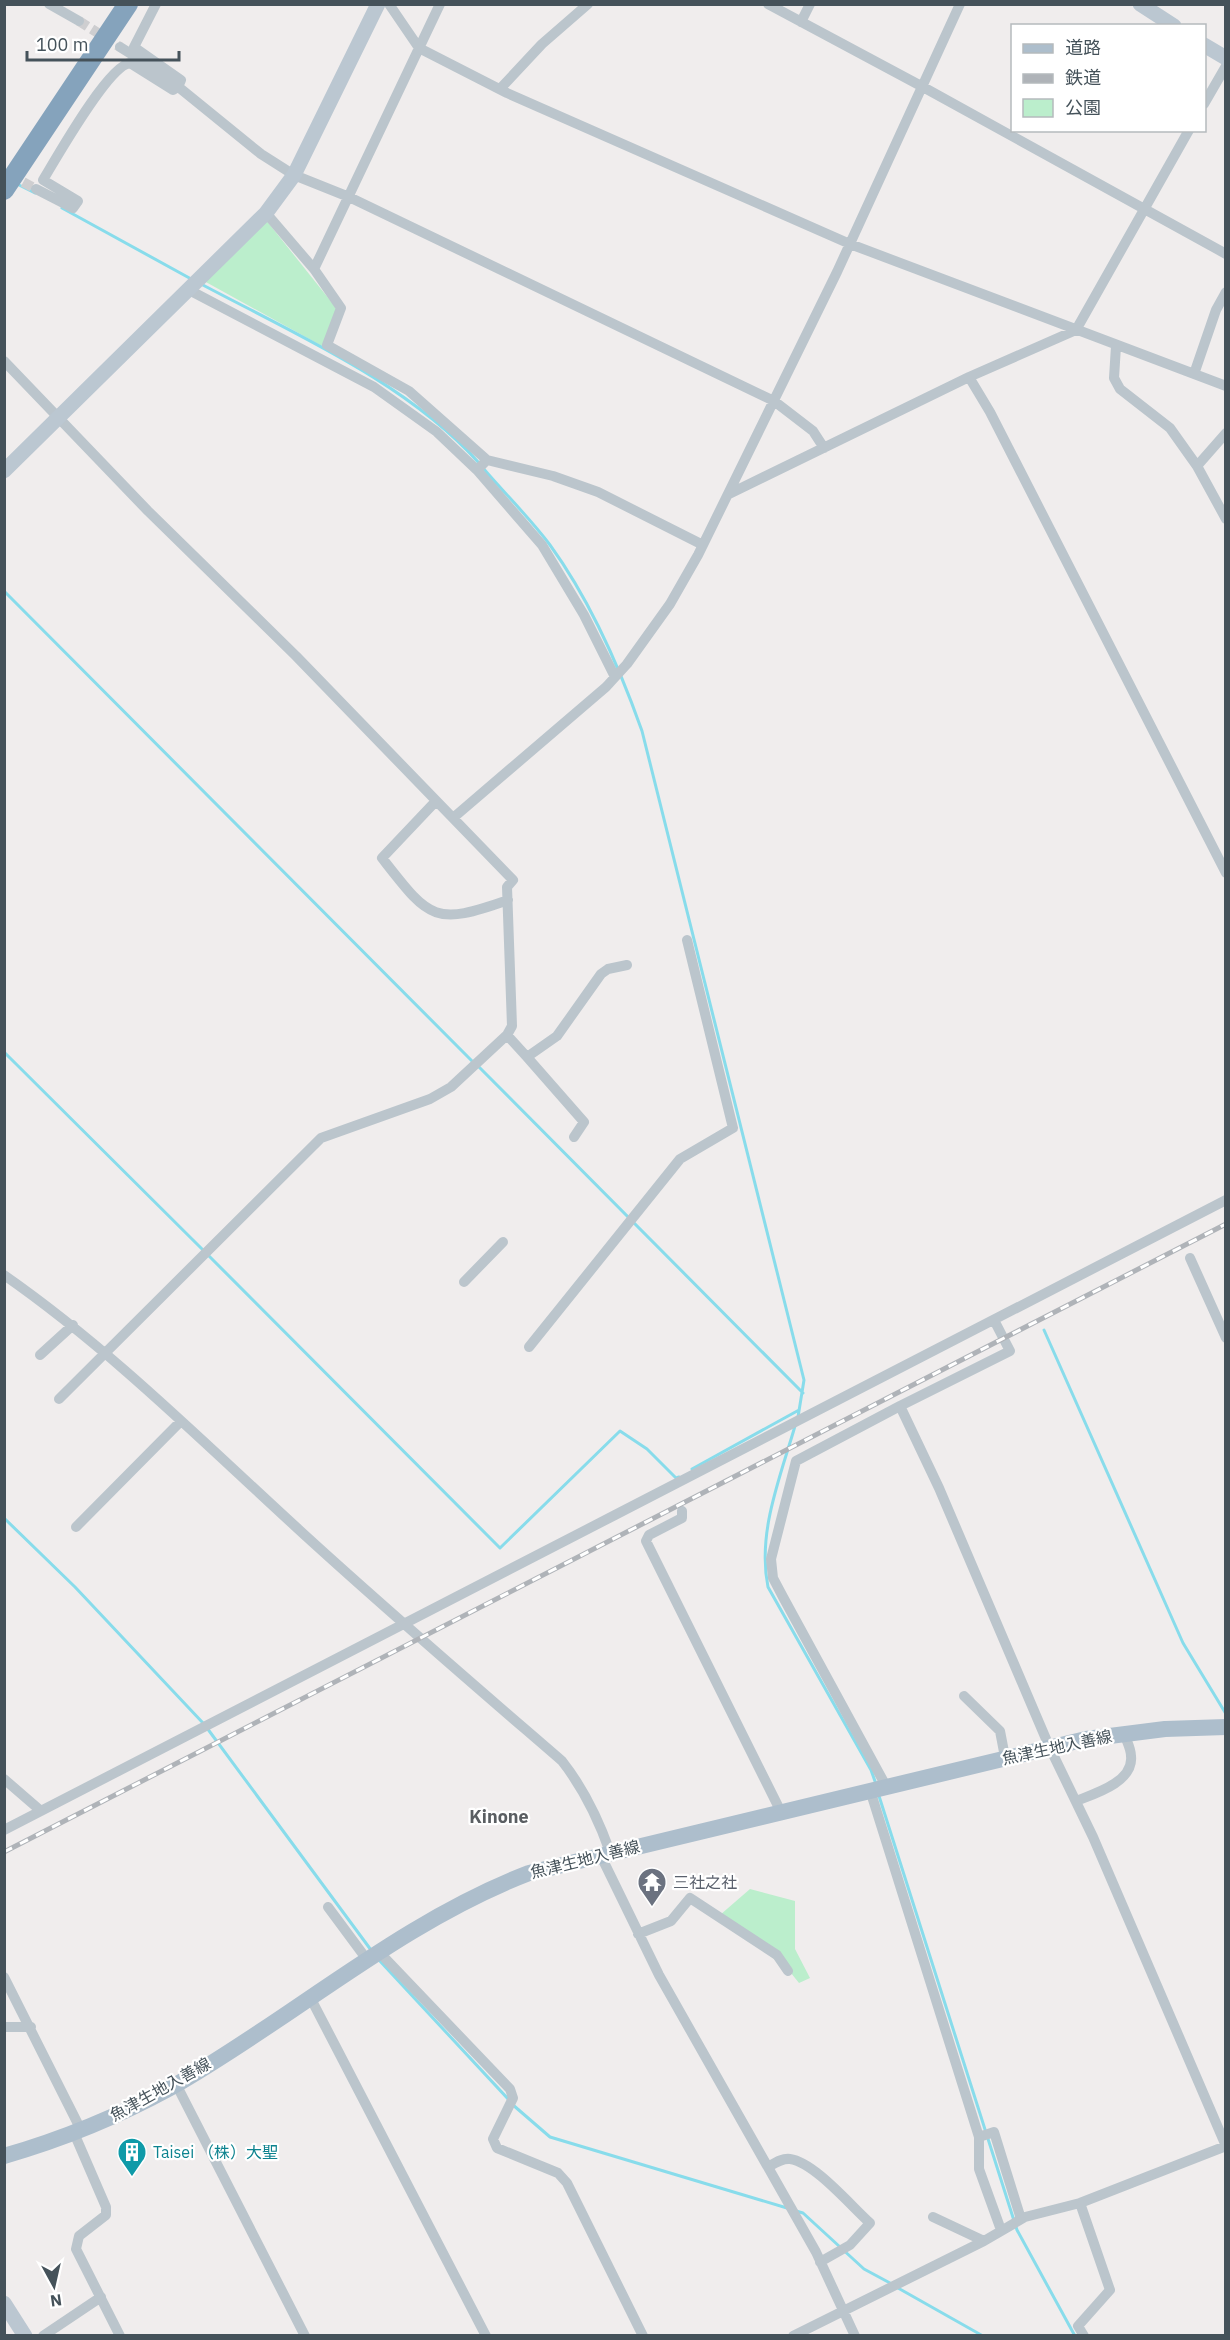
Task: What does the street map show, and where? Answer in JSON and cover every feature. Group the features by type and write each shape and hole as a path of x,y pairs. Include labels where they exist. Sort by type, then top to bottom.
{"highway":[{"path":"4,190 128,4"}],"main road":[{"name":"魚津生地入善線","path":"4,2156 78,2132 176,2084 440,1913 491,1887 538,1870 1049,1746 1124,1733 1226,1726"}],"street":[{"path":"49,4 79,21"},
{"path":"36,189 74,208 78,201 43,180 107,79 122,64 130,63 173,90 178,87 181,80 172,71 134,47 156,4"},
{"path":"4,471 266,213 294,175 378,4"},
{"path":"389,4 419,48 500,89 849,244 1226,387"},
{"path":"314,269 440,4"},
{"path":"500,89 542,44 588,4"},
{"path":"768,4 1226,254"},
{"path":"801,22 810,4"},
{"path":"453,818 615,677 670,604 703,545 774,401 960,4"},
{"path":"1140,4 1171,24"},
{"path":"1206,46 1226,58"},
{"path":"120,47 178,87 261,154 294,175 349,197 774,401 813,431 825,448"},
{"path":"1206,101 1226,66"},
{"path":"729,494 969,376 1076,330 1188,132"},
{"path":"266,213 314,269 341,308 327,345 410,391 487,460 553,476 598,492 703,545"},
{"path":"189,290 374,387 437,432 477,470 542,545 584,615 615,677"},
{"path":"1194,374 1216,310 1226,292"},
{"path":"1116,346 1114,378 1120,389 1170,428 1197,466 1226,519"},
{"path":"4,361 58,419 296,656 513,880 507,887 512,1026 507,1035 451,1087 430,1099 321,1138 58,1399"},
{"path":"969,376 990,412 1226,873"},
{"path":"1197,466 1226,433"},
{"path":"477,470 487,460"},
{"path":"436,801 382,858 426,910 449,915 472,913 508,900"},
{"path":"529,1347 680,1159 733,1128 687,940"},
{"path":"527,1057 557,1035 579,1008 601,974 609,969 627,965"},
{"path":"507,1035 584,1122 574,1137"},
{"path":"4,1830 405,1626 785,1425 1226,1200"},
{"path":"464,1282 503,1242"},
{"path":"1190,1258 1226,1338"},
{"path":"4,1275 105,1351 405,1626 562,1761 578,1781 590,1804 605,1853 638,1934 820,2262 855,2336"},
{"path":"994,1320 1010,1351 796,1461 771,1559 774,1578 878,1788 979,2137 980,2169 1001,2230"},
{"path":"40,1355 73,1325"},
{"path":"793,2336 984,2241 1021,2219 1080,2203 1225,2146 1076,1801 1049,1746 939,1488 900,1406"},
{"path":"76,1527 181,1421"},
{"path":"682,1511 682,1518 649,1535 646,1541 782,1812"},
{"path":"964,1696 1000,1731 1005,1757"},
{"path":"1076,1801 1101,1791 1121,1779 1129,1770 1132,1757 1124,1733"},
{"path":"4,1779 41,1811"},
{"path":"638,1934 671,1921 690,1898 777,1955 788,1971"},
{"path":"328,1907 374,1957 510,2089 513,2098 493,2139 497,2148 558,2173 567,2182 643,2336"},
{"path":"4,1977 31,2027 78,2132 106,2207 106,2216 78,2236 76,2249 120,2336"},
{"path":"310,1997 486,2336"},
{"path":"4,2027 31,2027"},
{"path":"176,2084 305,2336"},
{"path":"979,2137 994,2132 1021,2219"},
{"path":"768,2167 783,2159 791,2159 808,2166 870,2223 850,2245 820,2262"},
{"path":"1080,2203 1110,2290 1078,2326 1084,2336"},
{"path":"933,2217 984,2241"},
{"path":"43,2336 101,2297"},
{"path":"4,2303 25,2336"}],"green space":[{"path":"266,220 337,309 322,346 204,281"},
{"path":"750,1889 795,1901 795,1949 810,1978 799,1983 791,1973 720,1915"}],"waterway":[{"path":"17,184 35,193"},
{"path":"62,208 193,280"},
{"path":"201,284 349,362 385,384 451,434 479,463"},
{"path":"483,468 550,545 578,588 624,682 642,731 804,1380 798,1417"},
{"path":"4,591 473,1062"},
{"path":"4,1052 203,1250"},
{"path":"478,1066 803,1393"},
{"path":"208,1255 500,1548 620,1431 647,1449 676,1478 679,1477"},
{"path":"1044,1330 1183,1643 1226,1714"},
{"path":"692,1469 799,1410"},
{"path":"795,1426 768,1526 765,1546 768,1587 871,1770 876,1784"},
{"path":"4,1518 75,1587 203,1723"},
{"path":"207,1728 371,1950"},
{"path":"879,1796 1017,2230 1075,2336"},
{"path":"379,1960 509,2100"},
{"path":"513,2105 550,2137 787,2208"},
{"path":"796,2211 803,2213 864,2269 890,2283"},
{"path":"898,2288 983,2336"}],"tunnel":[{"path":"79,21 120,47"},
{"path":"10,175 36,189"}],"railway":[{"path":"4,1852 1226,1224"}],"place":[{"name":"三社之社","path":"652,1908"},
{"name":"Taisei （株）大聖","path":"132,2178"}],"district":[{"name":"Kinone","path":"499,1817"}]}
